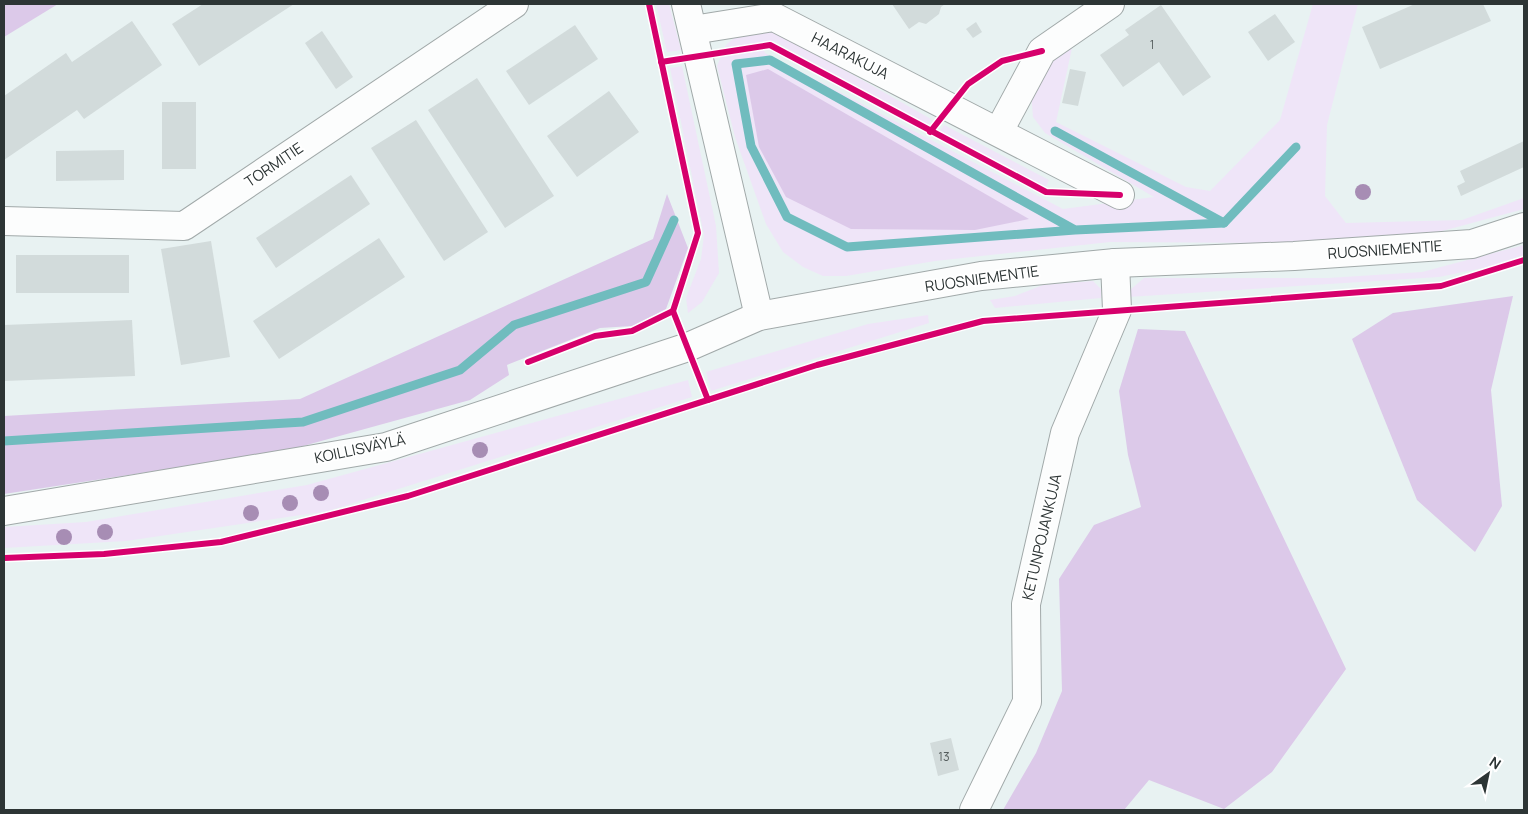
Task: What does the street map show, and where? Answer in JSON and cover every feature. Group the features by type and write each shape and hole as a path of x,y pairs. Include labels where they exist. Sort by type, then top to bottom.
{"street":[{"name":"TORMITIE","path":"4,221 184,226 514,4"},
{"path":"686,4 759,316"},
{"path":"999,131 1042,51 1110,4"},
{"name":"HAARAKUJA","path":"693,30 774,17 1120,194"},
{"name":"RUOSNIEMENTIE","path":"759,316 981,276 1115,263 1294,256 1472,244 1524,227"},
{"name":"KETUNPOJANKUJA","path":"974,810 1026,702 1026,604 1065,433 1117,310 1115,263"},
{"name":"KOILLISVÄYLÄ","path":"4,511 386,447 688,347 759,316"}],"shaded area":[{"path":"4,4 58,4 4,37"},
{"path":"656,4 669,4 681,50 667,52"},
{"path":"1313,4 1358,4 1327,125 1325,196 1346,223 1462,220 1524,198 1524,209 1431,234 1281,243 1110,242 935,261 846,276 823,276 803,267 783,252 766,224 735,137 717,66 726,45 742,31 768,30 795,42 931,119 928,125 774,41 761,43 765,53 1063,209 1154,197 1045,133 1033,117 1031,93 1047,65 1072,48 1056,122 1186,187 1210,191 1280,120"},
{"path":"682,66 716,226 719,273 702,302 688,313 686,298 701,259 704,235 670,68"},
{"path":"768,69 1029,219 975,230 851,229 786,197 759,147 746,75"},
{"path":"944,125 1049,180 1046,187 940,131"},
{"path":"667,194 688,248 666,309 632,326 600,328 507,365 509,375 470,400 285,451 4,494 4,416 300,399 653,239"},
{"path":"1524,245 1524,255 1483,268 1439,277 1128,297 1130,290 1144,278 1328,278 1422,272"},
{"path":"1093,281 1101,289 1101,298 995,308 990,300 1015,296 1043,285"},
{"path":"1513,296 1491,390 1502,506 1475,552 1417,500 1352,339 1393,313"},
{"path":"928,315 929,323 711,391 706,372 868,324"},
{"path":"1138,329 1185,331 1346,669 1272,772 1224,809 1149,780 1124,810 1003,810 1036,753 1062,691 1059,579 1094,525 1141,507 1128,455 1119,391"},
{"path":"688,380 692,397 328,511 126,541 4,548 4,527 86,522 307,485"}],"building":[{"path":"203,4 294,4 199,66 172,24"},
{"path":"892,4 945,4 941,7 939,14 926,24 919,22 909,29"},
{"path":"1415,4 1483,4 1491,21 1380,69 1362,27"},
{"path":"1161,5 1211,77 1183,96 1159,62 1123,87 1100,55 1129,35 1125,30"},
{"path":"1275,14 1295,42 1268,61 1248,32"},
{"path":"132,21 162,65 84,119 77,110 4,160 4,96 66,53 72,62"},
{"path":"976,22 982,32 973,38 966,29"},
{"path":"575,25 598,59 529,105 506,71"},
{"path":"322,31 353,77 336,89 305,43"},
{"path":"1070,69 1086,72 1078,106 1062,103"},
{"path":"477,78 554,196 505,228 428,110"},
{"path":"609,91 639,132 577,177 547,136"},
{"path":"162,102 196,102 196,169 162,169"},
{"path":"416,120 488,232 444,261 371,148"},
{"path":"1524,141 1524,167 1461,196 1457,186 1465,182 1460,171"},
{"path":"124,150 124,180 56,181 56,151"},
{"path":"351,175 370,204 276,268 256,238"},
{"path":"379,238 405,277 279,359 253,321"},
{"path":"211,241 230,357 181,365 161,249"},
{"path":"16,255 129,255 129,293 16,293"},
{"path":"132,320 135,376 4,381 4,325"},
{"path":"951,738 959,770 938,776 930,743"}],"waterway":[{"path":"1075,230 770,60 736,64 751,146 787,217 847,247 1075,230 1224,223 1296,147"},
{"path":"1055,131 1224,223"},
{"path":"4,441 303,422 460,370 514,325 646,282 674,220"}],"cycle path":[{"path":"649,4 698,233 673,311 708,400"},
{"path":"661,62 770,45 1046,192 1120,195"},
{"path":"930,132 968,84 1002,61 1042,51"},
{"path":"4,558 104,554 221,542 408,496 817,365 983,321 1441,286 1524,260"},
{"path":"528,362 595,336 632,331 673,311"}]}
